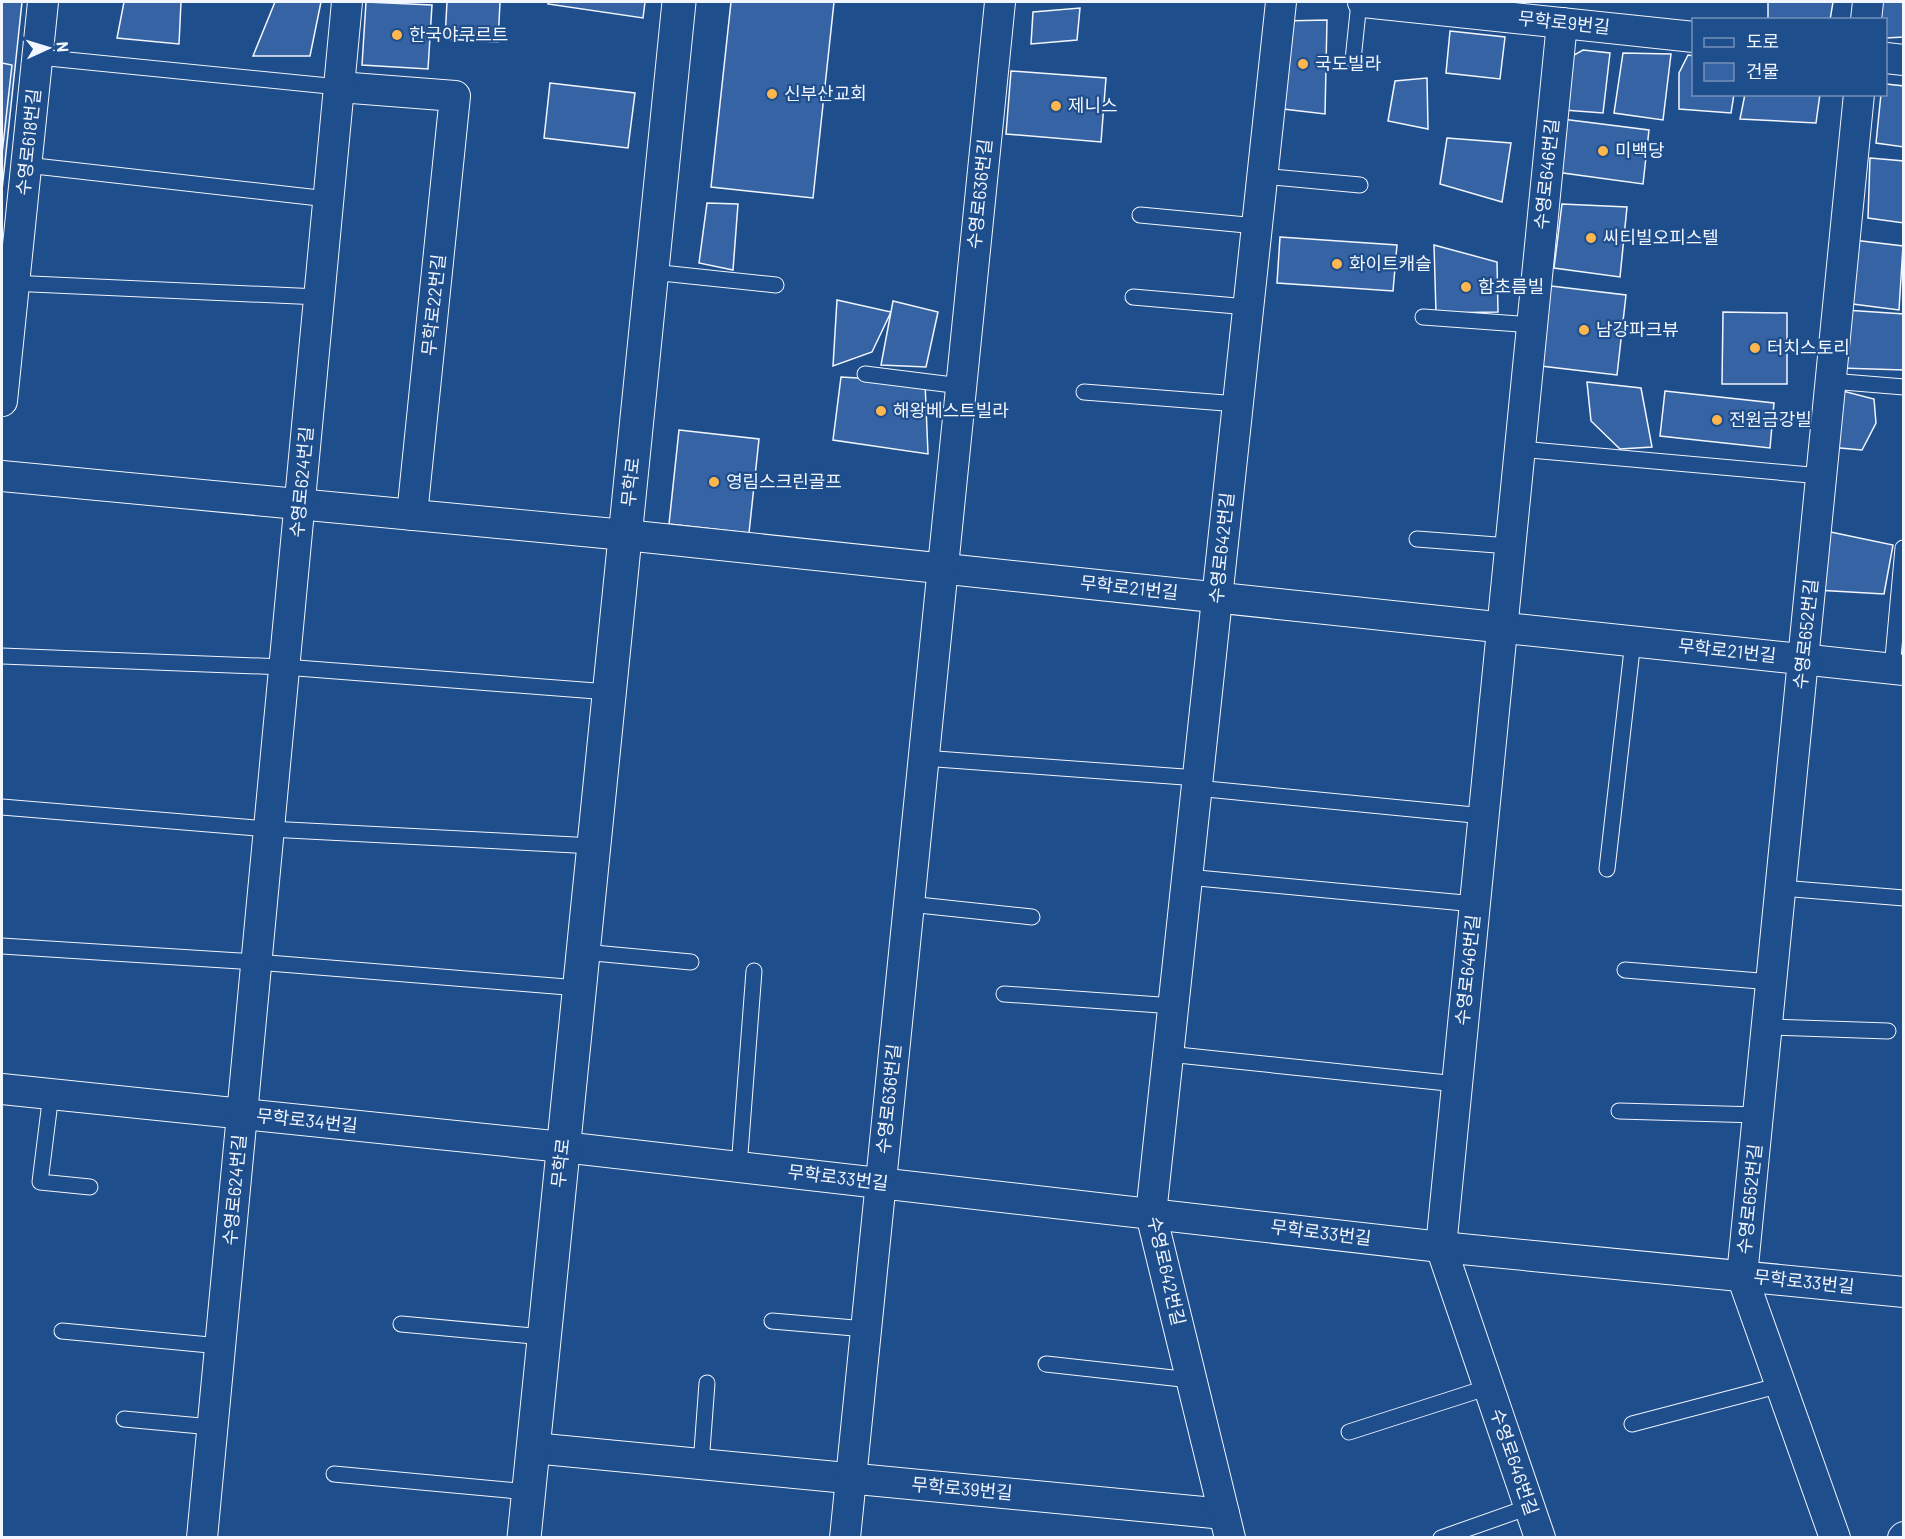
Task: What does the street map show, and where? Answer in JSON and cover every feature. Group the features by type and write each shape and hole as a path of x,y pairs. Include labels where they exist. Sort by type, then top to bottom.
{"street":[{"name":"수영로618번길","path":"2,401 8,283 26,165 43,2"},
{"name":"수영로624번길","path":"202,1538 347,2"},
{"name":"무학로","path":"524,1538 679,2"},
{"name":"수영로636번길","path":"845,1538 1000,2"},
{"name":"수영로642번길","path":"1227,1526 1151,1214 1281,2"},
{"name":"무학로9번길","path":"1361,2 1692,37"},
{"path":"1866,18 1868,2"},
{"name":"수영로646번길","path":"1540,1538 1441,1247 1562,23"},
{"path":"1887,58 1904,60"},
{"name":"무학로22번길","path":"339,87 455,96 412,515"},
{"name":"수영로652번길","path":"1835,1538 1742,1276 1859,96"},
{"path":"2,476 625,535"},
{"name":"무학로21번길","path":"625,535 1898,669"},
{"name":"무학로34번길","path":"2,1089 563,1147"},
{"name":"무학로33번길","path":"563,1147 1441,1247 1904,1292"},
{"name":"무학로39번길","path":"533,1448 851,1478 1227,1526"}],"lane":[{"path":"1353,60 1361,2"},
{"path":"38,57 339,87"},
{"path":"26,165 328,199"},
{"path":"1262,176 1360,185"},
{"path":"1140,215 1257,226"},
{"path":"652,272 776,285"},
{"path":"8,283 319,297"},
{"path":"1133,297 1248,307"},
{"path":"1423,317 1532,325"},
{"path":"866,375 961,386"},
{"path":"1831,381 1904,387"},
{"path":"1083,392 1238,404"},
{"path":"1520,449 1821,476"},
{"path":"1417,539 1510,546"},
{"name":"무학로21번길","path":"1898,669 1903,548"},
{"path":"1607,868 1633,641"},
{"path":"2,656 284,667 609,692"},
{"path":"924,758 1197,783 1484,816"},
{"path":"2,807 269,829 594,846"},
{"path":"1187,877 1475,904"},
{"path":"1781,888 1904,898"},
{"path":"909,904 1032,917"},
{"path":"2,946 579,988"},
{"path":"583,952 691,962"},
{"path":"1625,970 1772,982"},
{"path":"739,1167 754,971"},
{"path":"1004,994 1173,1006"},
{"path":"1767,1027 1888,1031"},
{"path":"1168,1054 1457,1084"},
{"path":"51,1094 40,1182 90,1187"},
{"path":"1619,1112 1758,1115"},
{"path":"772,1321 866,1329"},
{"path":"400,1324 544,1337"},
{"path":"62,1331 220,1346"},
{"path":"1046,1364 1191,1380"},
{"path":"701,1464 707,1383"},
{"path":"1632,1424 1781,1385"},
{"name":"수영로646번길","path":"1349,1432 1488,1387"},
{"path":"124,1419 212,1426"},
{"path":"334,1474 528,1492"},
{"path":"1442,1538 1529,1507"}],"building":[{"path":"2,2 22,2 2,190"},
{"path":"124,2 181,2 179,44 117,38"},
{"path":"275,2 321,2 310,56 253,56"},
{"name":"한국야쿠르트","path":"366,2 432,5 428,69 362,65"},
{"path":"447,2 500,2 498,42 445,39"},
{"path":"549,2 645,2 643,18 548,4"},
{"name":"신부산교회","path":"731,2 834,2 813,198 711,187"},
{"path":"1768,2 1833,2 1830,18 1768,18"},
{"path":"1879,2 1904,2 1904,37 1887,38 1887,18 1879,18"},
{"path":"1080,8 1077,40 1031,44 1033,12"},
{"name":"국도빌라","path":"1327,20 1325,114 1275,108 1282,21"},
{"path":"1450,31 1505,37 1500,79 1446,73"},
{"path":"1583,50 1610,53 1603,113 1564,110 1558,64"},
{"path":"1623,53 1671,54 1663,120 1614,113"},
{"path":"1688,55 1692,56 1692,96 1734,96 1731,113 1679,109 1679,73"},
{"path":"2,63 12,65 2,154"},
{"name":"제니스","path":"1011,71 1106,78 1101,142 1006,134"},
{"path":"1427,78 1428,129 1388,121 1395,81"},
{"path":"550,83 635,93 628,148 544,138"},
{"path":"1887,84 1904,86 1904,147 1876,143 1881,96 1887,96"},
{"path":"1745,96 1820,96 1816,123 1740,119"},
{"name":"미백당","path":"1562,119 1649,130 1643,184 1556,172"},
{"path":"1447,138 1511,143 1502,202 1440,184"},
{"path":"1870,158 1904,161 1904,223 1868,218"},
{"path":"707,203 738,204 733,270 699,263"},
{"name":"씨티빌오피스텔","path":"1562,204 1627,207 1620,277 1554,268"},
{"name":"화이트캐슬","path":"1280,237 1397,245 1393,291 1277,283"},
{"path":"1845,239 1903,246 1899,310 1845,303"},
{"name":"함초름빌","path":"1434,245 1497,262 1498,312 1436,313"},
{"name":"남강파크뷰","path":"1551,286 1626,295 1617,375 1541,366"},
{"path":"837,300 891,312 872,352 833,366"},
{"path":"893,301 938,312 926,367 881,365"},
{"path":"1845,310 1904,314 1904,370 1840,368"},
{"name":"터치스토리","path":"1723,312 1787,313 1787,384 1722,384"},
{"name":"해왕베스트빌라","path":"841,377 925,382 928,454 833,440"},
{"path":"1587,382 1641,388 1652,447 1620,449 1591,421"},
{"path":"1835,389 1874,399 1876,423 1862,450 1829,447"},
{"name":"전원금강빌","path":"1665,391 1774,403 1770,448 1660,436"},
{"name":"영림스크린골프","path":"679,430 759,439 749,533 669,524"},
{"path":"1821,530 1893,545 1884,594 1816,590"}],"place":[{"name":"한국야쿠르트","path":"397,35"},
{"name":"국도빌라","path":"1303,64"},
{"name":"신부산교회","path":"772,94"},
{"name":"제니스","path":"1056,106"},
{"name":"미백당","path":"1603,151"},
{"name":"씨티빌오피스텔","path":"1591,238"},
{"name":"화이트캐슬","path":"1337,264"},
{"name":"함초름빌","path":"1466,287"},
{"name":"남강파크뷰","path":"1584,330"},
{"name":"터치스토리","path":"1755,348"},
{"name":"해왕베스트빌라","path":"881,411"},
{"name":"전원금강빌","path":"1717,420"},
{"name":"영림스크린골프","path":"714,482"}]}
